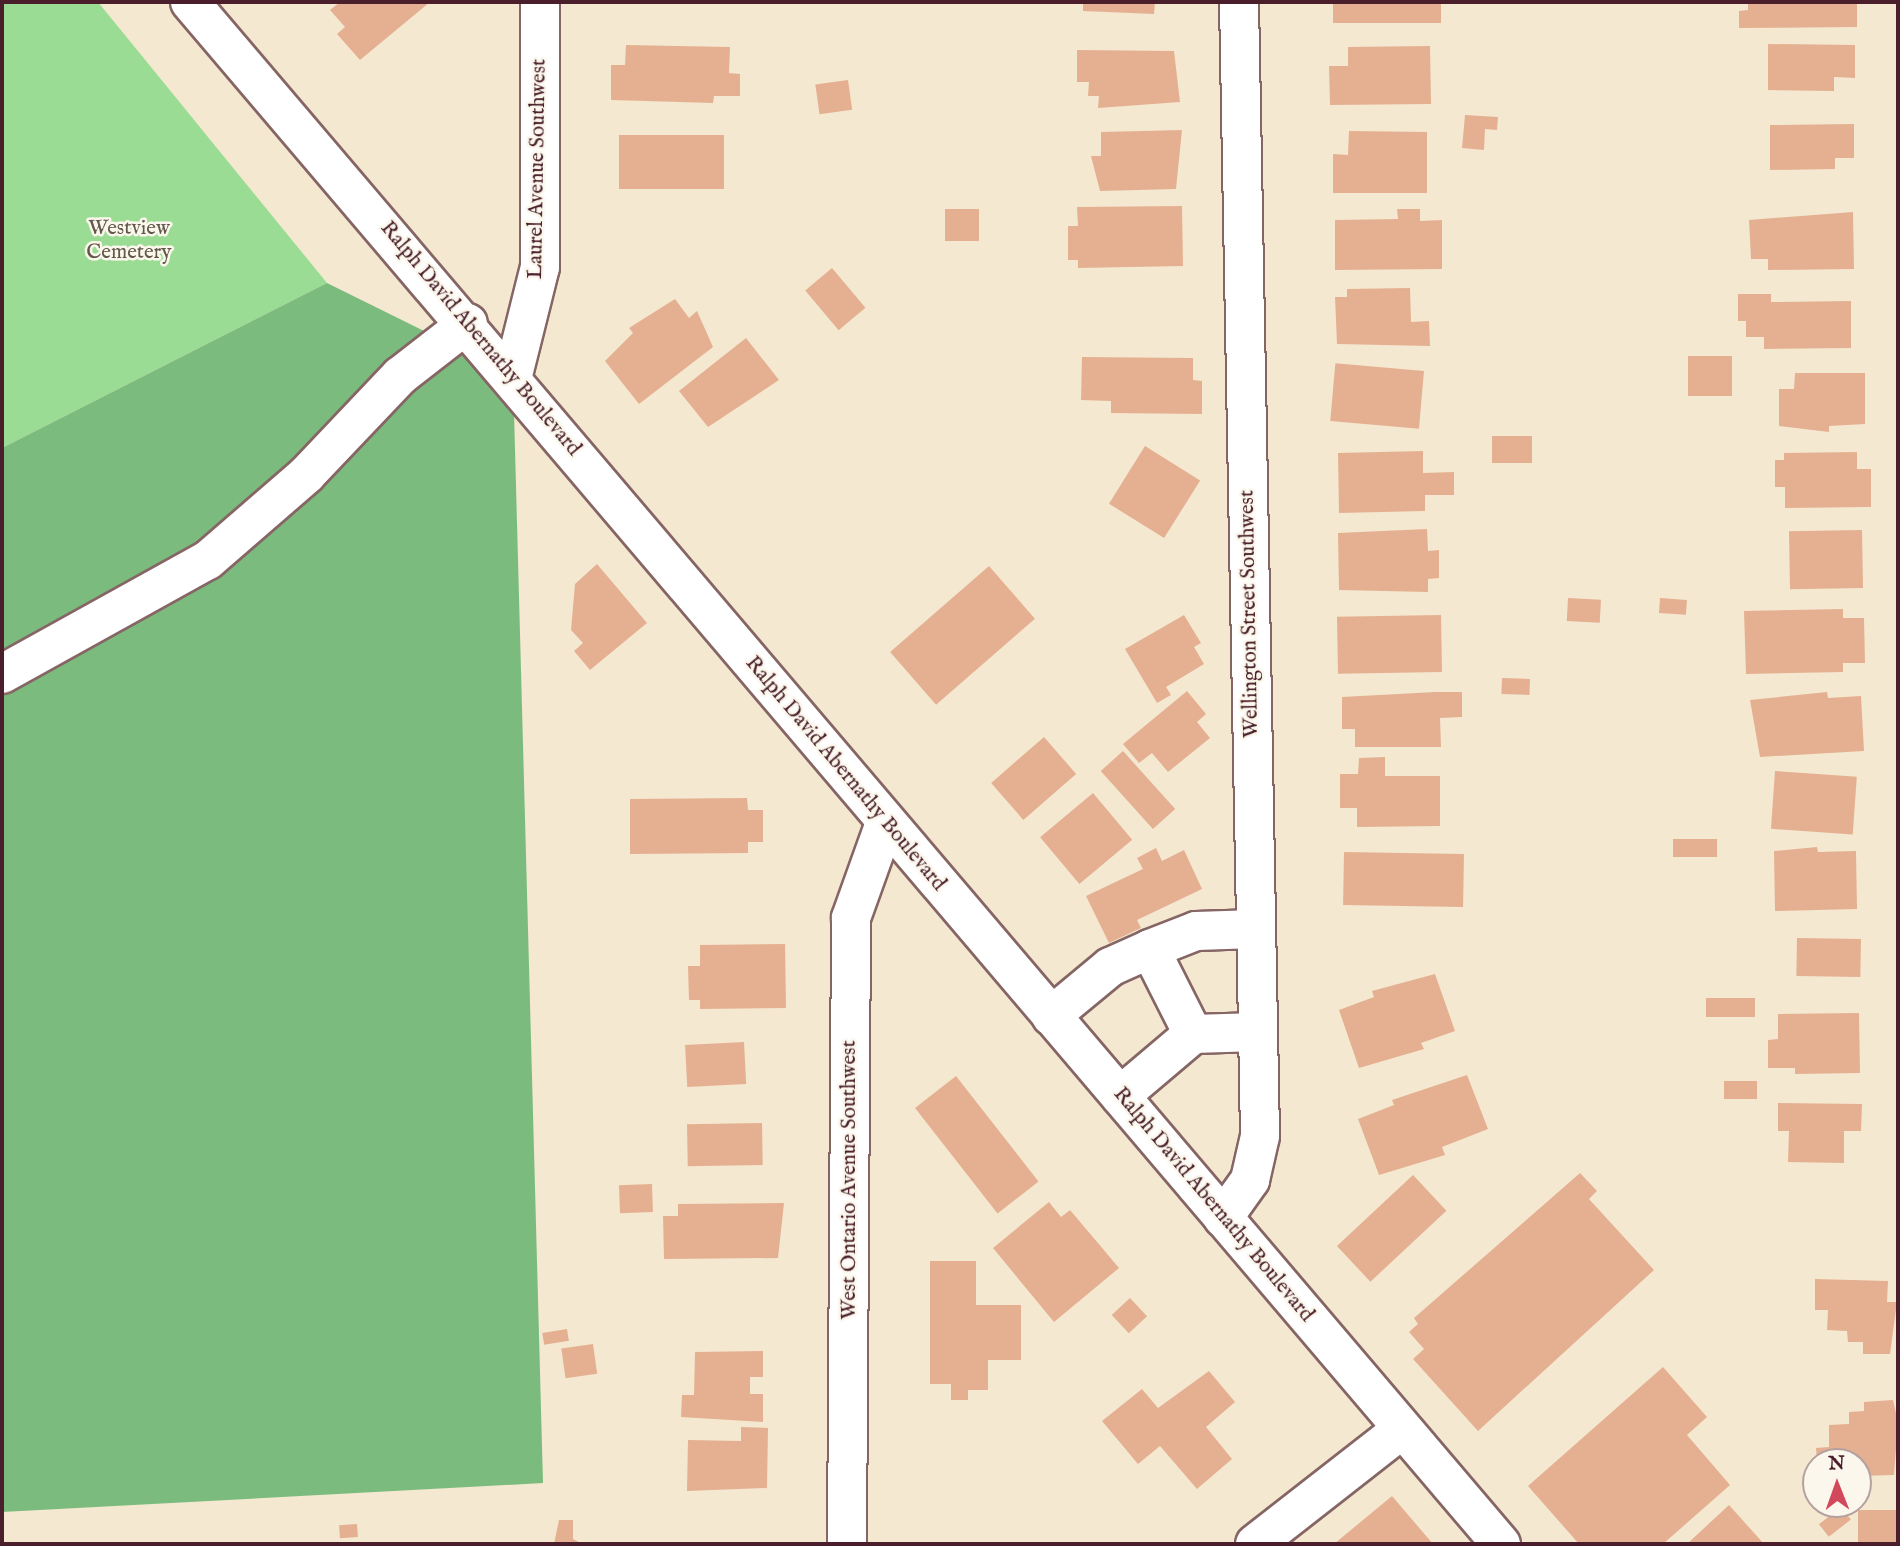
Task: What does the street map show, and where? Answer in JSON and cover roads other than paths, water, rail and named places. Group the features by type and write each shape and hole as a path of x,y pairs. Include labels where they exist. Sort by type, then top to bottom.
{"street":[{"name":"Ralph David Abernathy Boulevard","path":"190,2 513,375 885,823 1502,1544"},
{"name":"Laurel Avenue Southwest","path":"513,375 540,267 540,2"},
{"name":"Wellington Street Southwest","path":"1223,1217 1250,1180 1260,1136 1239,2"},
{"path":"2,674 208,560 306,475 400,376 468,323"},
{"name":"West Ontario Avenue Southwest","path":"847,1544 851,918 885,823"},
{"path":"1051,1016 1110,967 1150,948 1196,931 1256,929"},
{"path":"1150,948 1193,1034"},
{"path":"1120,1097 1193,1034 1258,1032"},
{"path":"1255,1544 1402,1429"}],"park label":[{"name":"Westview Cemetery","path":"129,241"}]}
